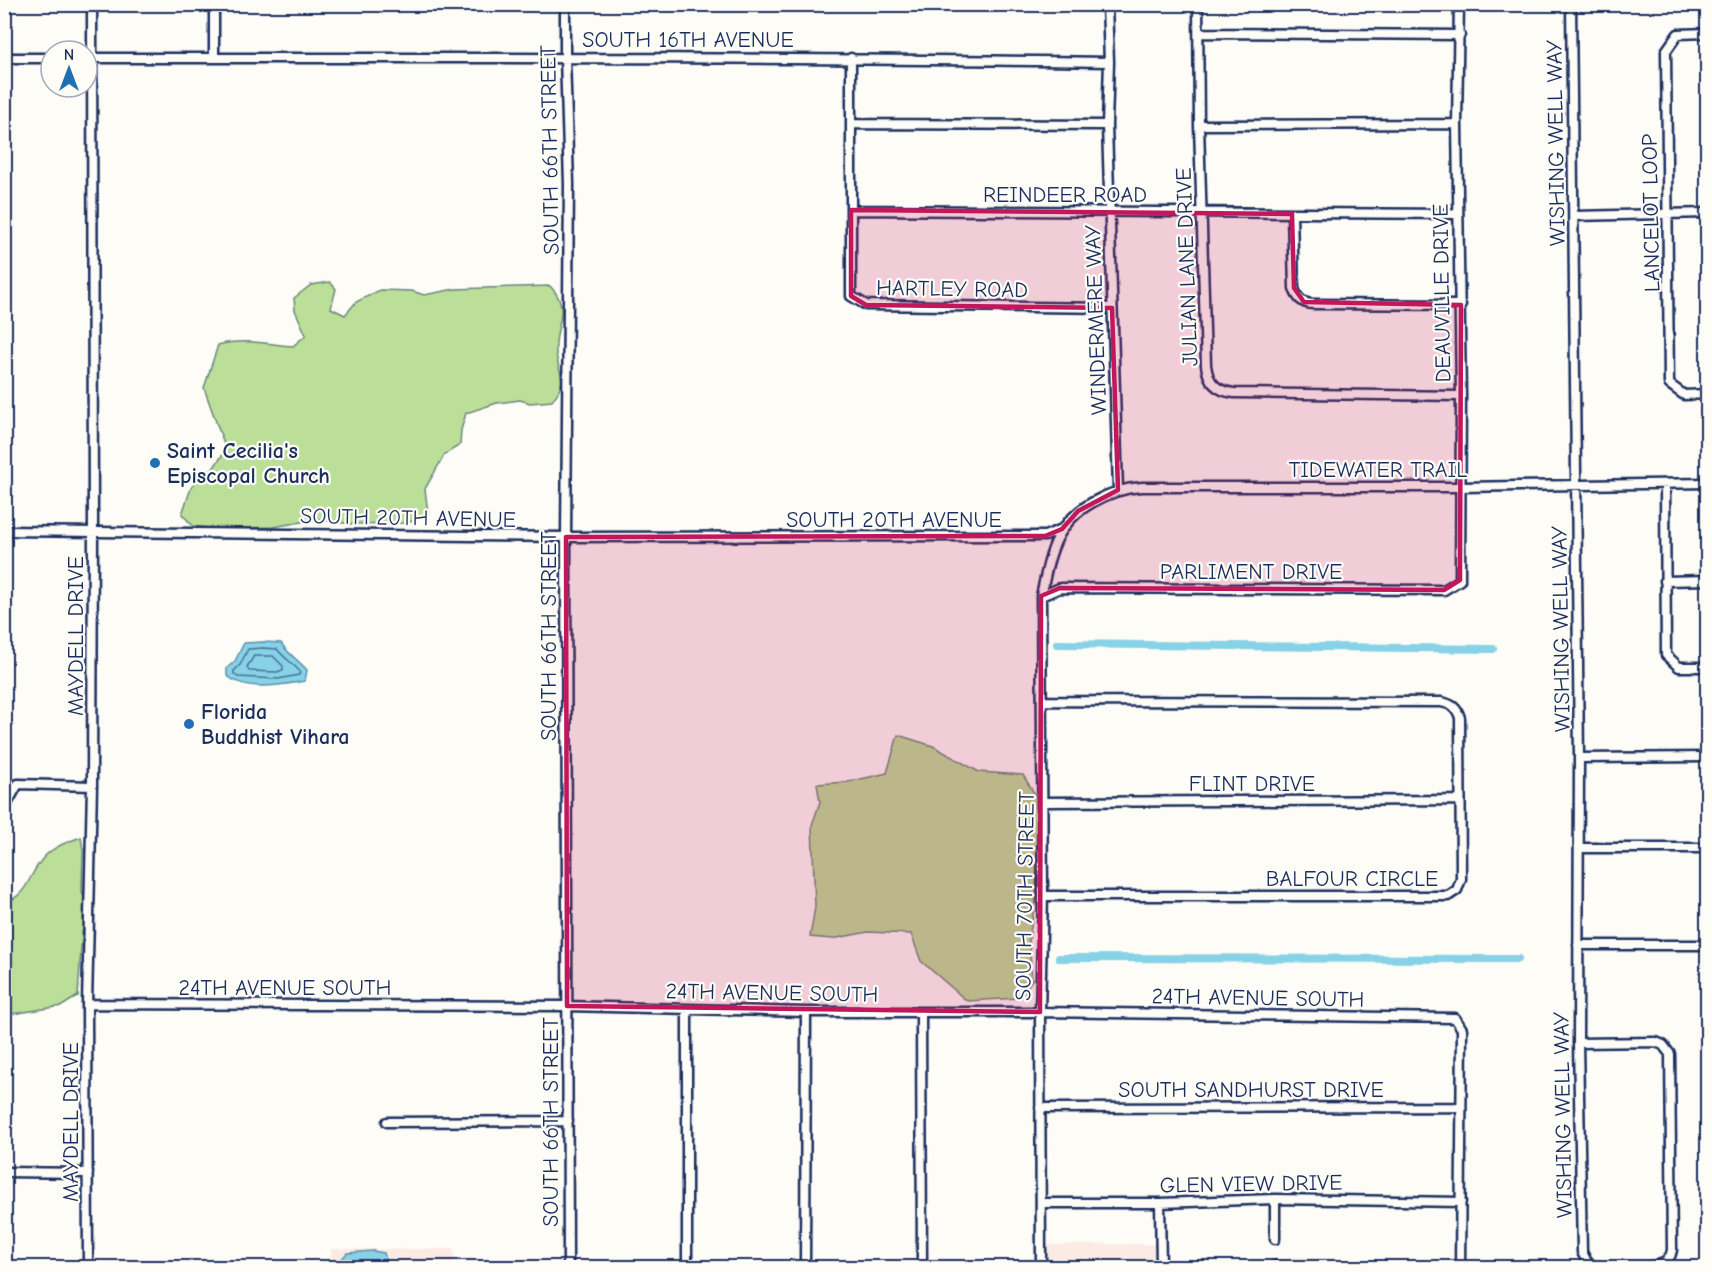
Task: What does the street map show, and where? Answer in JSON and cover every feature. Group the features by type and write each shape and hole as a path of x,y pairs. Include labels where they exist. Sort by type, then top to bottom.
{"street":[{"name":"MAYDELL DRIVE","path":"90,39 92,4"},
{"path":"214,4 214,58"},
{"name":"SOUTH 66TH STREET","path":"565,4 564,57 569,184 566,537 568,1268"},
{"name":"WINDERMERE WAY","path":"1107,4 1109,62 1107,125 1118,490"},
{"name":"JULIAN LANE DRIVE","path":"1198,4 1201,213 1206,365 1209,379 1216,388 1234,393 1461,396"},
{"name":"DEAUVILLE DRIVE","path":"1459,4 1457,124 1461,305 1460,580"},
{"name":"WISHING WELL WAY","path":"1571,4 1579,758 1578,1042 1582,1252 1589,1264 1600,1266 1659,1265 1666,1262 1671,1254 1670,1054 1666,1048 1656,1042 1578,1042"},
{"path":"1199,33 1460,35"},
{"name":"LANCELOT LOOP","path":"1707,33 1678,34 1666,51 1669,384 1684,395 1707,394"},
{"path":"4,58 39,58"},
{"name":"SOUTH 16TH AVENUE","path":"99,58 851,58 1109,62"},
{"name":"HARTLEY ROAD","path":"851,58 851,296 866,305 1112,308"},
{"name":"MAYDELL DRIVE","path":"88,1268 87,1004 92,786 93,531 89,99"},
{"path":"852,124 1107,125"},
{"path":"1199,125 1457,124"},
{"name":"REINDEER ROAD","path":"851,210 1458,214"},
{"path":"1574,216 1707,213"},
{"path":"1292,214 1294,288 1298,298 1304,302 1314,304 1461,305"},
{"name":"TIDEWATER TRAIL","path":"1062,529 1078,511 1118,490 1142,487 1461,487 1707,483"},
{"path":"1665,484 1666,655 1679,667 1707,667"},
{"name":"SOUTH 20TH AVENUE","path":"4,531 566,537 1045,536 1062,529"},
{"name":"SOUTH 70TH STREET","path":"1041,1268 1040,1012 1044,896 1041,596 1050,556 1062,529"},
{"name":"PARLIMENT DRIVE","path":"1041,596 1060,588 1444,590 1460,580"},
{"path":"1665,581 1707,580"},
{"name":"BALFOUR CIRCLE","path":"1043,701 1445,703 1455,708 1460,718 1461,879 1456,890 1448,896 1044,896"},
{"path":"1579,758 1707,757"},
{"path":"4,809 18,784 92,786"},
{"name":"FLINT DRIVE","path":"1043,802 1460,800"},
{"path":"1579,848 1707,848"},
{"path":"1578,945 1705,945"},
{"name":"24TH AVENUE SOUTH","path":"87,1004 567,1006 806,1012 1040,1012 1455,1018 1462,1029 1461,1107"},
{"path":"687,1009 687,1268"},
{"path":"805,1268 806,1012"},
{"path":"921,1012 922,1268"},
{"path":"1460,1268 1461,1107"},
{"name":"SOUTH SANDHURST DRIVE","path":"1040,1108 1461,1107"},
{"path":"387,1122 568,1121"},
{"path":"4,1172 88,1173"},
{"path":"1275,1199 1275,1239"},
{"name":"GLEN VIEW DRIVE","path":"1041,1203 1160,1203 1275,1199 1461,1202"},
{"path":"1160,1203 1161,1268"}],"highlighted area":[{"path":"851,210 1292,214 1294,288 1304,302 1461,305 1460,580 1444,590 1060,588 1041,596 1040,1012 567,1006 566,537 1045,536 1062,529 1078,511 1118,490 1112,308 866,305 851,296"}],"shaded area":[{"path":"1156,1244 1157,1267 1046,1267 1046,1245"},
{"path":"331,1249 454,1249 454,1267 331,1267"},
{"path":"1288,1257 1399,1261 1399,1267 1289,1267"}],"green space":[{"path":"330,282 336,289 331,308 345,315 356,302 380,290 412,291 424,295 455,289 550,286 557,294 561,310 556,344 562,378 560,388 552,401 530,403 520,400 497,403 466,413 460,445 445,454 425,489 428,513 408,523 350,524 319,519 273,527 216,529 193,526 182,514 191,488 198,478 212,470 226,450 204,388 218,345 246,342 293,346 306,335 295,310 294,298 311,285"},
{"path":"898,735 933,746 979,772 1023,775 1036,796 1036,897 1029,939 1032,980 1019,998 967,1001 921,961 911,934 868,932 832,939 810,937 815,907 812,825 820,802 817,784 848,782 887,773"},
{"path":"81,837 82,891 87,910 82,933 78,996 62,1006 5,1015 5,903 24,889 38,864 48,853"}],"water":[{"path":"244,643 281,643 307,670 305,681 254,686 235,681 227,676 227,668 235,661"},
{"path":"373,1251 384,1253 388,1267 339,1267 339,1262 347,1253"}],"waterway":[{"path":"1057,644 1493,649"},
{"path":"1059,958 1518,959"}],"place":[{"name":"Saint Cecilia's Episcopal Church","path":"155,463"},
{"name":"Florida Buddhist Vihara","path":"189,724"}]}
